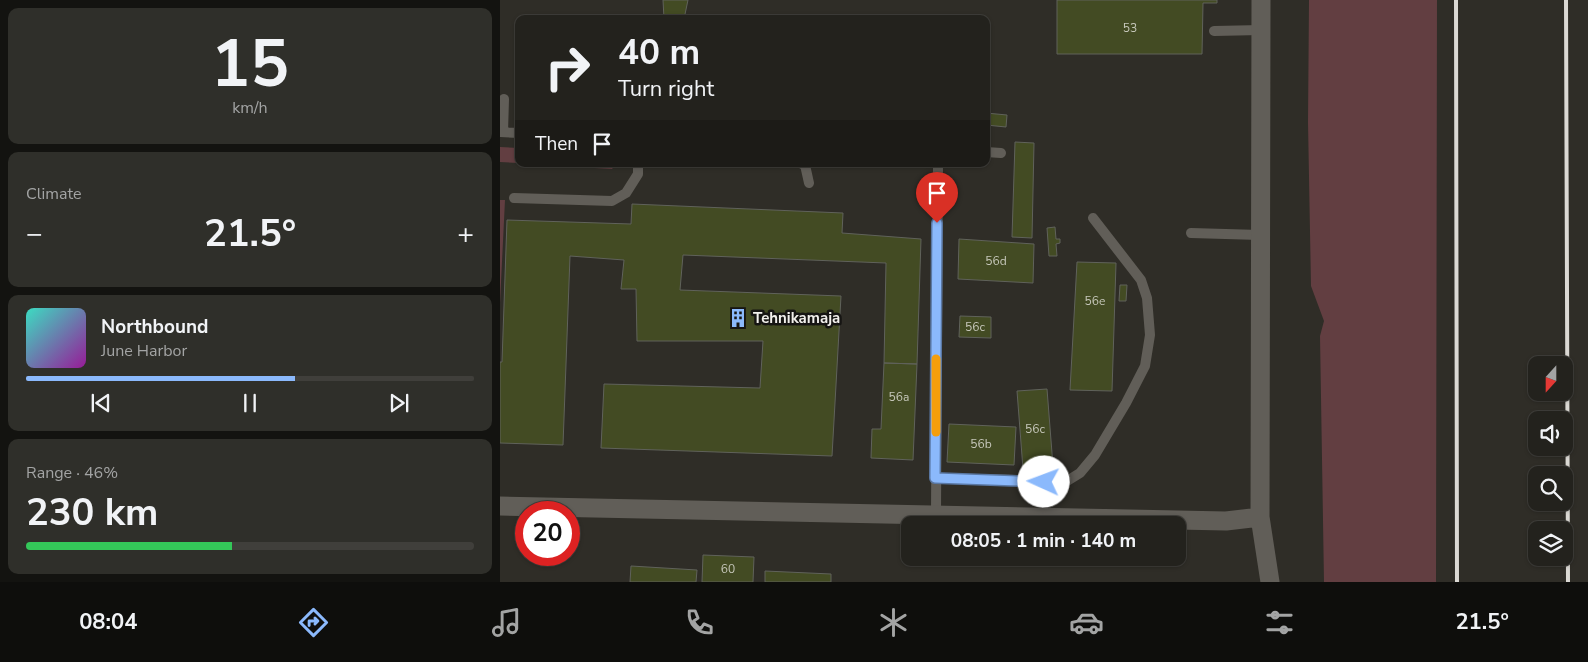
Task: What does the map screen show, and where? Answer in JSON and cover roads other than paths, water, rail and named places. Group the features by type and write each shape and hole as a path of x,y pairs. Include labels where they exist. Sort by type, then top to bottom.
{"street":[{"path":"1261,0 1260,517 1270,582"},
{"path":"500,506 1226,521 1260,517"}],"lane":[{"path":"1214,31 1261,30"},
{"path":"504,99 501,132 515,133"},
{"path":"990,152 1001,153"},
{"path":"514,198 612,202 626,192 638,174 638,167"},
{"path":"805,167 809,182"},
{"path":"936,514 938,167"},
{"path":"935,478 1067,481 1080,473 1095,456 1145,366 1150,335 1147,298 1142,280 1093,218"},
{"path":"1191,233 1260,235"}],"railway":[{"path":"1456,0 1457,582"},
{"path":"1566,0 1568,582"}],"place":[{"name":"Tehnikamaja","path":"738,318"}]}
